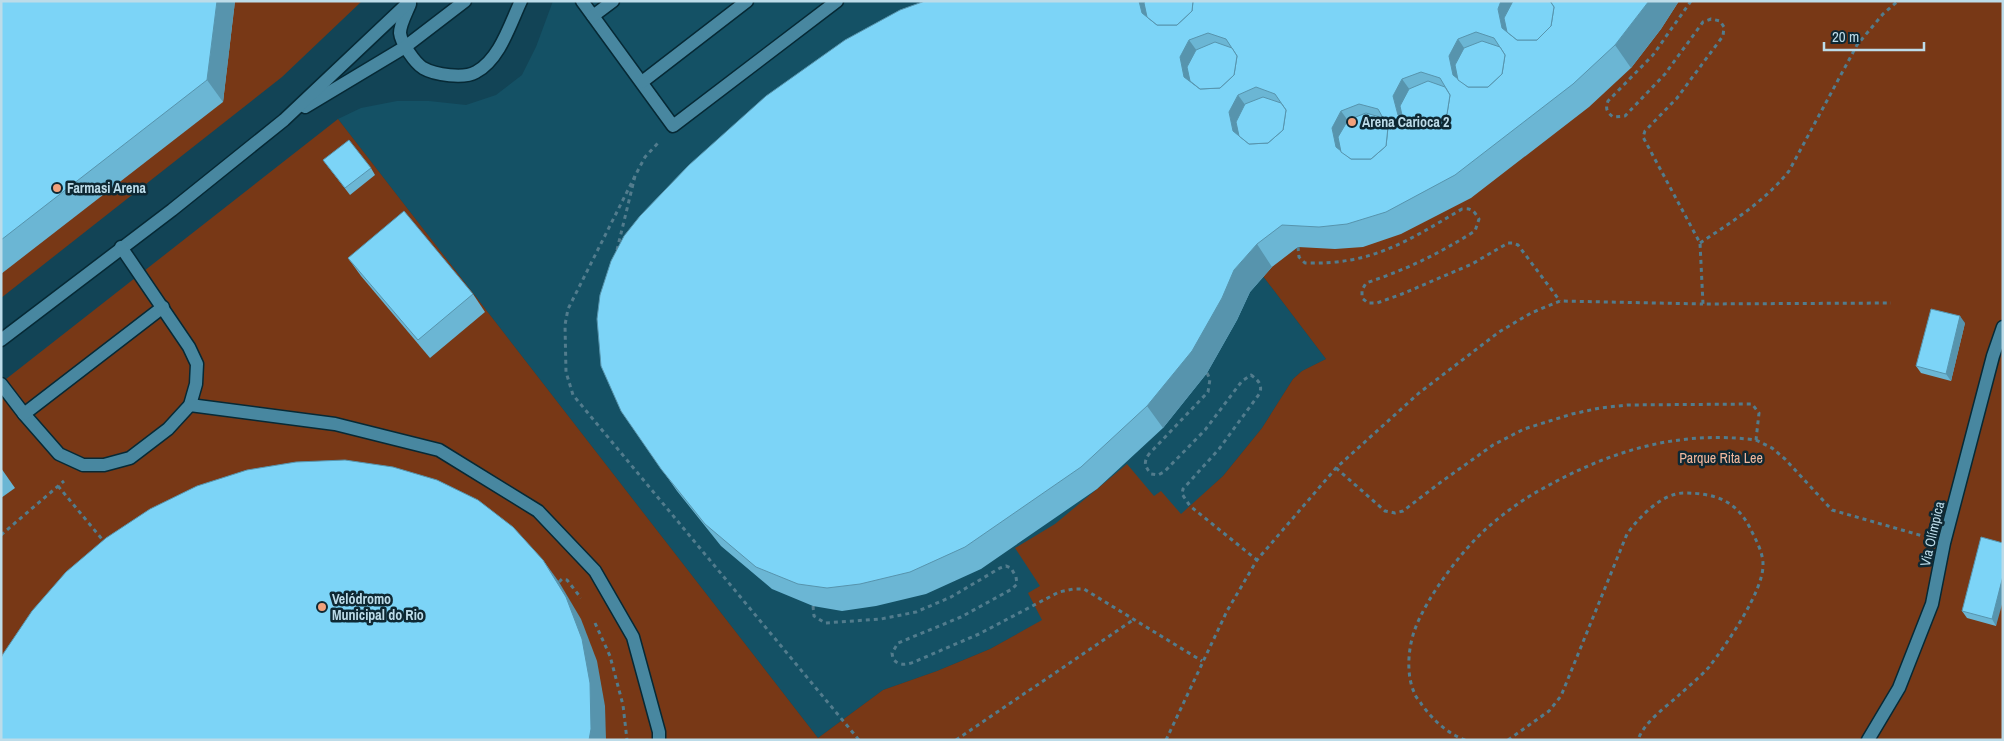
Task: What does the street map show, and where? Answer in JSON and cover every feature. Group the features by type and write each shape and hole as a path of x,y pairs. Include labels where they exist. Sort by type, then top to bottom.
{"street":[{"path":"410,1 400,32 405,46 423,68 439,74 456,76 476,73 493,58 522,1"},
{"path":"1,340 172,210 284,120 410,1"},
{"path":"284,120 405,46 465,1"},
{"path":"582,1 673,126 837,1"},
{"path":"593,16 612,1"},
{"path":"642,82 747,1"},
{"path":"1,384 59,454 83,465 104,464 130,458 168,429 190,405 196,384 197,364 189,347 121,248"},
{"path":"24,414 162,307"},
{"name":"Via Olímpica","path":"1868,740 1899,688 1932,604 1944,542 1993,356 2003,327"},
{"path":"190,405 335,424 439,450 538,511 595,571 633,637 659,732 659,740"}],"path":[{"path":"1691,1 1653,55 1608,101 1606,106 1607,112 1613,118 1625,116 1660,79 1704,22 1711,19 1720,21 1724,28 1723,36 1677,98 1645,131 1643,137 1700,243 1703,304"},
{"path":"1700,243 1756,205 1776,187 1790,170 1857,45 1883,14 1898,1"},
{"path":"673,126 645,157 568,309 565,326 566,372 573,395 859,740"},
{"path":"616,256 635,176"},
{"path":"1298,247 1299,257 1305,263 1330,264 1365,258 1396,246 1462,210 1469,209 1474,211 1478,220 1475,231 1441,252 1413,266 1366,283 1362,290 1362,298 1368,303 1377,303 1402,294 1472,264 1508,243 1513,243 1518,245 1560,302"},
{"path":"1166,740 1227,611 1257,560 1336,468 1419,393 1499,332 1531,313 1560,302 1703,304 1891,303"},
{"path":"1207,373 1210,379 1208,392 1149,454 1145,460 1145,466 1151,474 1158,475 1164,472 1205,430 1242,381 1251,376 1258,380 1261,387 1260,393 1220,449 1183,490 1182,494 1190,506 1257,560"},
{"path":"1336,468 1385,512 1395,513 1404,512 1440,482 1493,445 1524,429 1572,414 1600,408 1627,405 1752,404 1759,413 1756,440"},
{"path":"1465,740 1452,735 1431,717 1414,692 1408,663 1414,630 1435,592 1474,541 1487,528 1540,490 1604,458 1634,448 1684,439 1735,437 1756,440 1772,448 1785,459 1832,510 1944,542"},
{"path":"1,535 83,465"},
{"path":"58,486 108,546"},
{"path":"1508,740 1549,711 1561,696 1628,534 1639,518 1660,502 1681,493 1710,495 1733,505 1747,522 1757,542 1763,564 1758,590 1708,667 1654,718 1640,734 1638,740"},
{"path":"813,606 814,616 824,623 882,619 916,612 951,597 1006,566 1011,568 1016,577 1016,584 1012,589 961,616 898,643 892,653 892,659 897,663 906,665 979,634 1059,592 1084,589 1202,661"},
{"path":"558,582 562,579 566,580 586,606"},
{"path":"956,740 1133,620"},
{"path":"594,622 610,656 623,705 627,740"}],"shaded area":[{"path":"553,1 1054,1 1326,359 1302,371 1293,379 1262,428 1223,476 1181,515 1043,620 990,649 937,671 883,690 818,738 338,119 361,108 397,101 429,101 466,105 496,95 522,75 536,47"}],"green space":[{"name":"Farmasi Arena","path":"1,1 362,1 282,77 1,298"},
{"name":"Parque Rita Lee","path":"1054,1 2003,1 2003,740 1,740 1,383 338,119 818,738 883,690 937,671 990,649 1042,620 1028,593 1040,586 1015,548 1055,524 1127,464 1154,496 1161,491 1181,514 1223,476 1262,428 1293,379 1302,371 1326,359"}],"building":[{"name":"Farmasi Arena","path":"1,1 217,1 207,80 1,240"},
{"path":"925,1 1139,1 1142,13 1157,25 1177,25 1192,11 1193,1 1501,1 1498,9 1502,28 1517,40 1537,40 1551,26 1554,7 1550,1 1649,1 1615,45 1573,84 1455,175 1386,212 1347,224 1319,227 1282,225 1257,244 1234,270 1222,298 1192,351 1147,406 1081,467 965,547 910,572 860,584 827,588 798,584 756,567 705,524 661,469 621,411 601,366 597,319 600,295 611,261 624,236 640,216 689,165 766,96 845,40 900,10","holes":["1476,32 1494,38 1505,55 1502,74 1488,87 1468,87 1453,75 1449,56 1458,39","1208,33 1226,39 1237,56 1234,75 1220,88 1200,89 1184,77 1180,57 1189,40","1421,72 1440,78 1450,95 1447,114 1433,127 1413,128 1398,115 1393,96 1402,79","1256,87 1275,94 1286,110 1283,130 1268,143 1249,144 1233,131 1229,112 1238,95","1359,104 1378,109 1388,127 1386,146 1371,159 1351,159 1336,147 1332,128 1341,111"]},
{"path":"1145,1 1193,1 1192,11 1177,25 1157,25 1147,17"},
{"path":"1513,1 1550,1 1554,7 1551,26 1537,40 1517,40 1507,32 1504,18"},
{"path":"1482,41 1500,47 1505,55 1502,74 1488,87 1468,87 1458,80 1455,65 1464,48"},
{"path":"1215,42 1232,48 1237,56 1234,75 1220,88 1200,89 1190,81 1187,67 1196,50"},
{"path":"1428,81 1445,87 1450,95 1447,114 1433,127 1413,128 1403,120 1400,106 1409,89"},
{"path":"1263,97 1281,103 1286,110 1283,130 1268,143 1249,144 1239,136 1236,122 1245,104"},
{"path":"1366,113 1383,118 1388,127 1386,146 1371,159 1351,159 1341,152 1338,137 1348,120"},
{"path":"349,140 371,168 345,188 323,160"},
{"path":"404,211 473,294 418,340 348,258"},
{"path":"1931,309 1960,316 1946,374 1916,366"},
{"name":"Velódromo Municipal do Rio","path":"345,460 393,467 437,480 478,500 513,527 543,560 566,597 582,639 590,683 591,729 589,740 1,740 1,658 3,654 32,611 66,572 106,538 150,509 197,486 247,470 296,462"},
{"path":"1981,537 2003,543 2003,576 1992,619 1962,611"}],"place":[{"name":"Arena Carioca 2","path":"1352,122"},
{"name":"Farmasi Arena","path":"57,188"},
{"name":"Velódromo Municipal do Rio","path":"322,607"}]}
